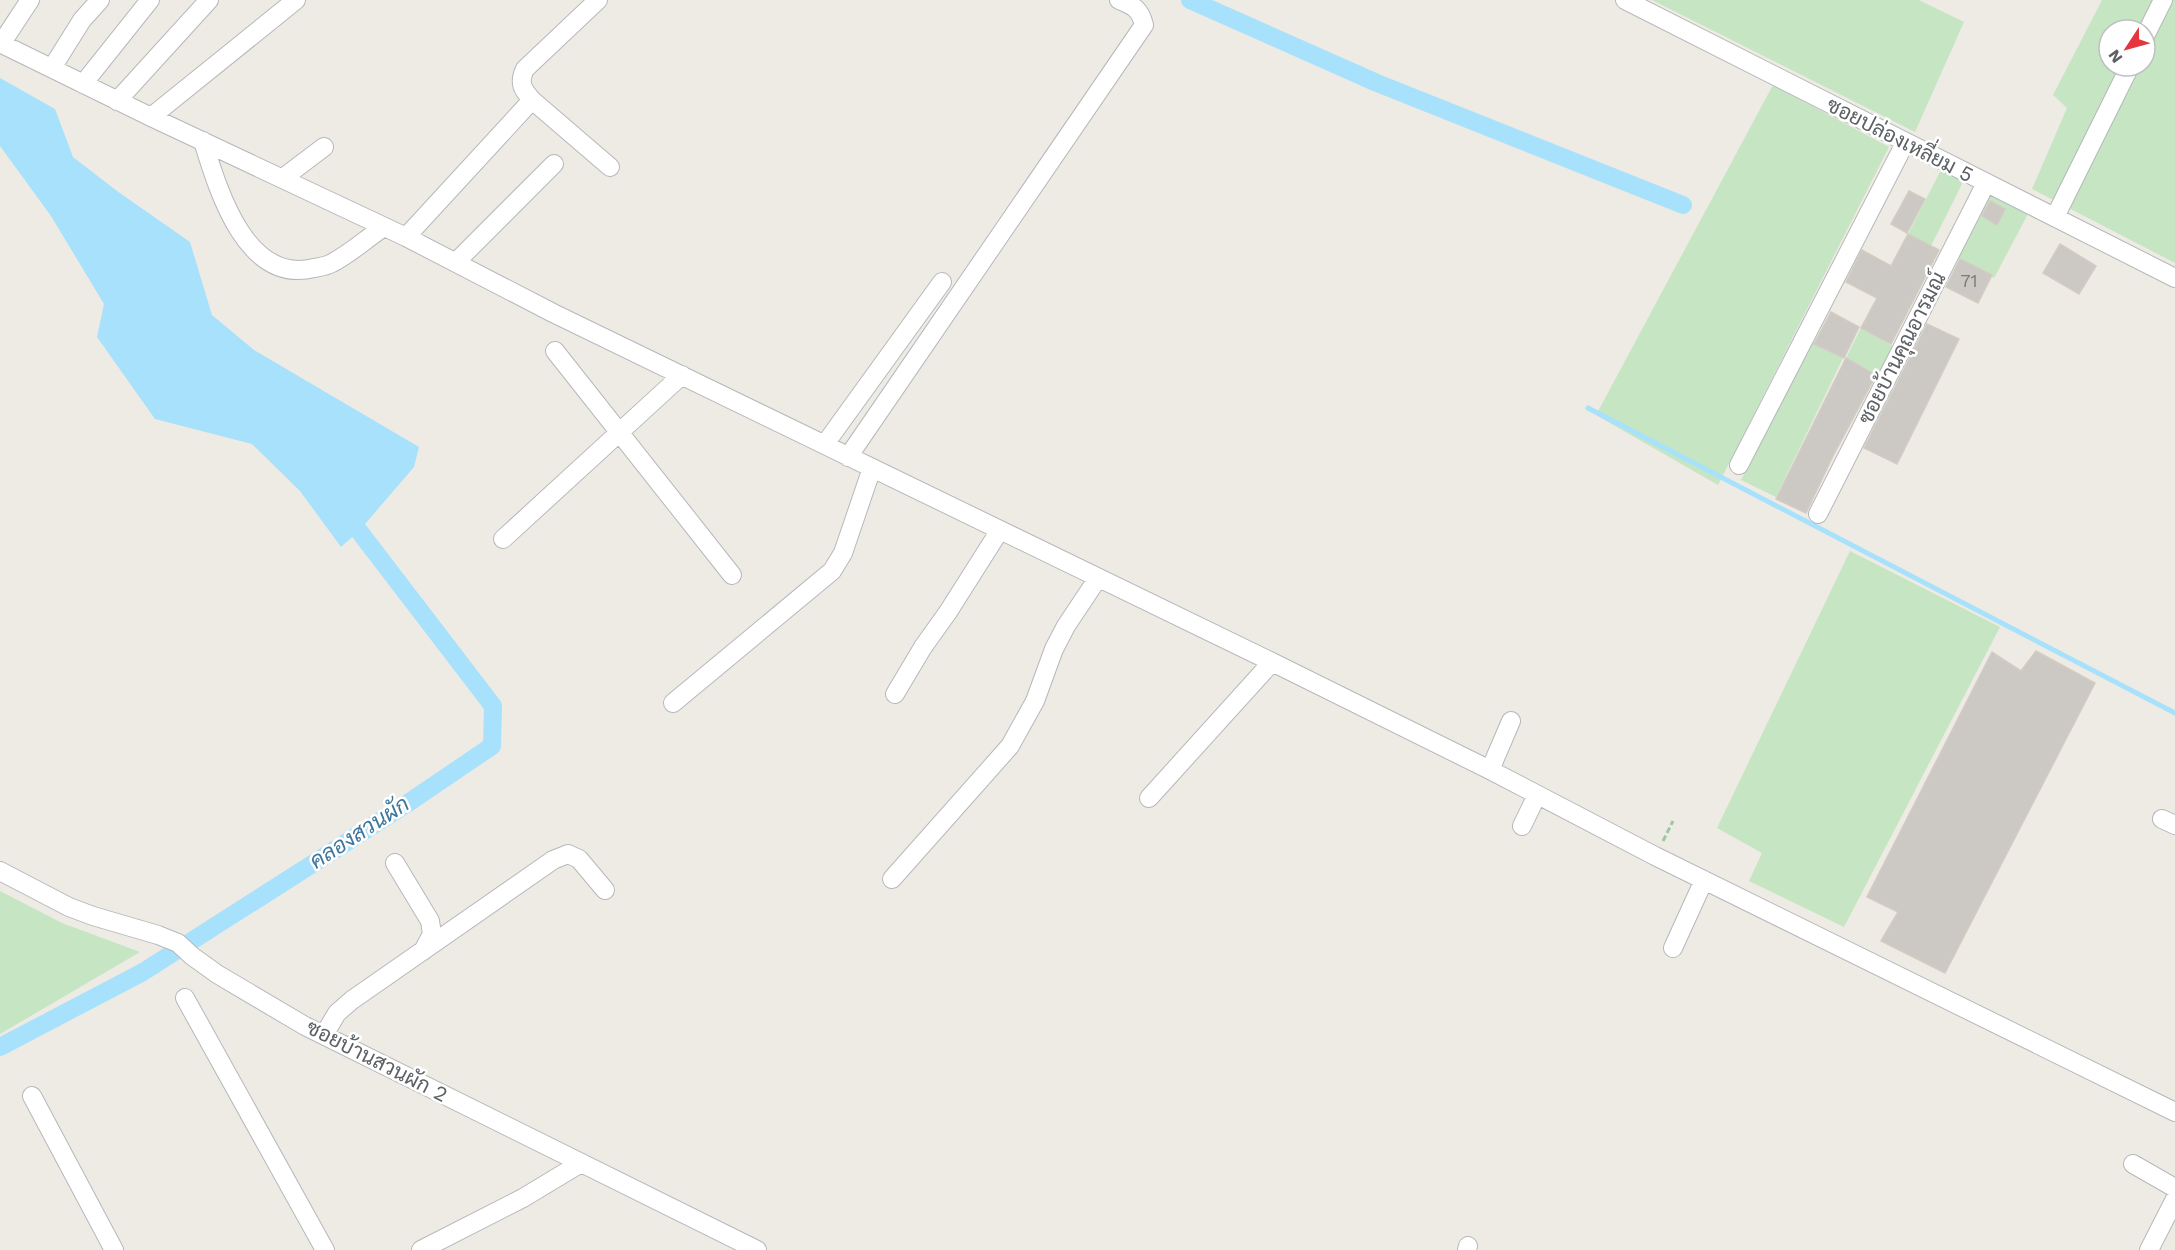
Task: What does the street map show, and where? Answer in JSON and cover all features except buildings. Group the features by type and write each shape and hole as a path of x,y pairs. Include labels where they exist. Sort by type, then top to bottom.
{"street":[{"path":"30,0 1,43 151,117 384,226 553,313 1272,662 1490,770 1655,856 2175,1112"},
{"path":"52,68 82,20 100,0"},
{"path":"83,84 150,0"},
{"path":"117,100 209,0"},
{"path":"151,117 296,0"},
{"path":"598,0 525,69 521,77 521,88 610,167"},
{"path":"848,456 1144,25 1142,15 1136,7 1119,0"},
{"name":"ซอยปล่องเหลี่ยม 5","path":"1625,0 2175,278"},
{"path":"2154,18 2163,0"},
{"path":"2055,217 2124,78"},
{"path":"406,237 532,100"},
{"path":"203,141 218,191 233,220 250,245 269,263 299,272 331,264 384,226"},
{"path":"1739,465 1905,143"},
{"path":"283,178 324,147"},
{"path":"456,262 554,164"},
{"name":"ซอยบ้านคุณอารมณ์","path":"1818,514 1986,183"},
{"path":"825,444 942,282"},
{"path":"555,351 732,575"},
{"path":"503,539 682,375"},
{"path":"673,703 832,571 843,553 872,468"},
{"path":"895,694 922,647 948,612 1000,530"},
{"path":"892,879 1010,746 1035,701 1054,649 1066,626 1098,578"},
{"path":"1149,798 1272,662"},
{"path":"1490,770 1511,721"},
{"path":"1522,826 1536,795"},
{"path":"324,1035 337,1013 352,1000 553,860 568,854 579,859 604,890"},
{"path":"395,863 430,921 432,933 423,951"},
{"name":"ซอยบ้านสวนผัก 2","path":"0,871 69,907 158,935 178,944 217,974 324,1035 757,1250"},
{"path":"1673,948 1704,880"},
{"path":"185,998 325,1250"},
{"path":"32,1096 114,1250"},
{"path":"421,1250 523,1198 581,1163"},
{"path":"2133,1164 2175,1188"},
{"path":"2152,1249 2175,1199"}],"path":[{"path":"1655,856 1673,821"}],"green space":[{"path":"1652,0 1919,0 1964,22 1915,132"},
{"path":"2102,0 2175,0 2175,263 2032,189 2067,108 2053,95"},
{"path":"1773,85 1889,147 1718,485 1596,415"},
{"path":"1941,170 1964,180 1931,246 1908,234"},
{"path":"1987,194 2028,214 1994,278 1956,256"},
{"path":"1861,328 1894,347 1879,376 1846,358"},
{"path":"1811,341 1843,358 1776,497 1741,480"},
{"path":"1850,551 2000,627 1844,927 1749,881 1762,853 1717,828"},
{"path":"0,891 62,923 140,952 0,1034"}],"water":[{"path":"0,78 55,109 73,157 190,242 212,315 254,350 419,447 414,467 359,531 341,547 300,491 252,444 155,419 97,337 104,304 51,216 0,146"}],"waterway":[{"path":"1190,0 1377,83 1683,205"},
{"path":"1588,408 2175,713"},
{"name":"คลองสวนผัก","path":"0,1047 143,972 408,803 492,746 493,706 359,531"}]}
